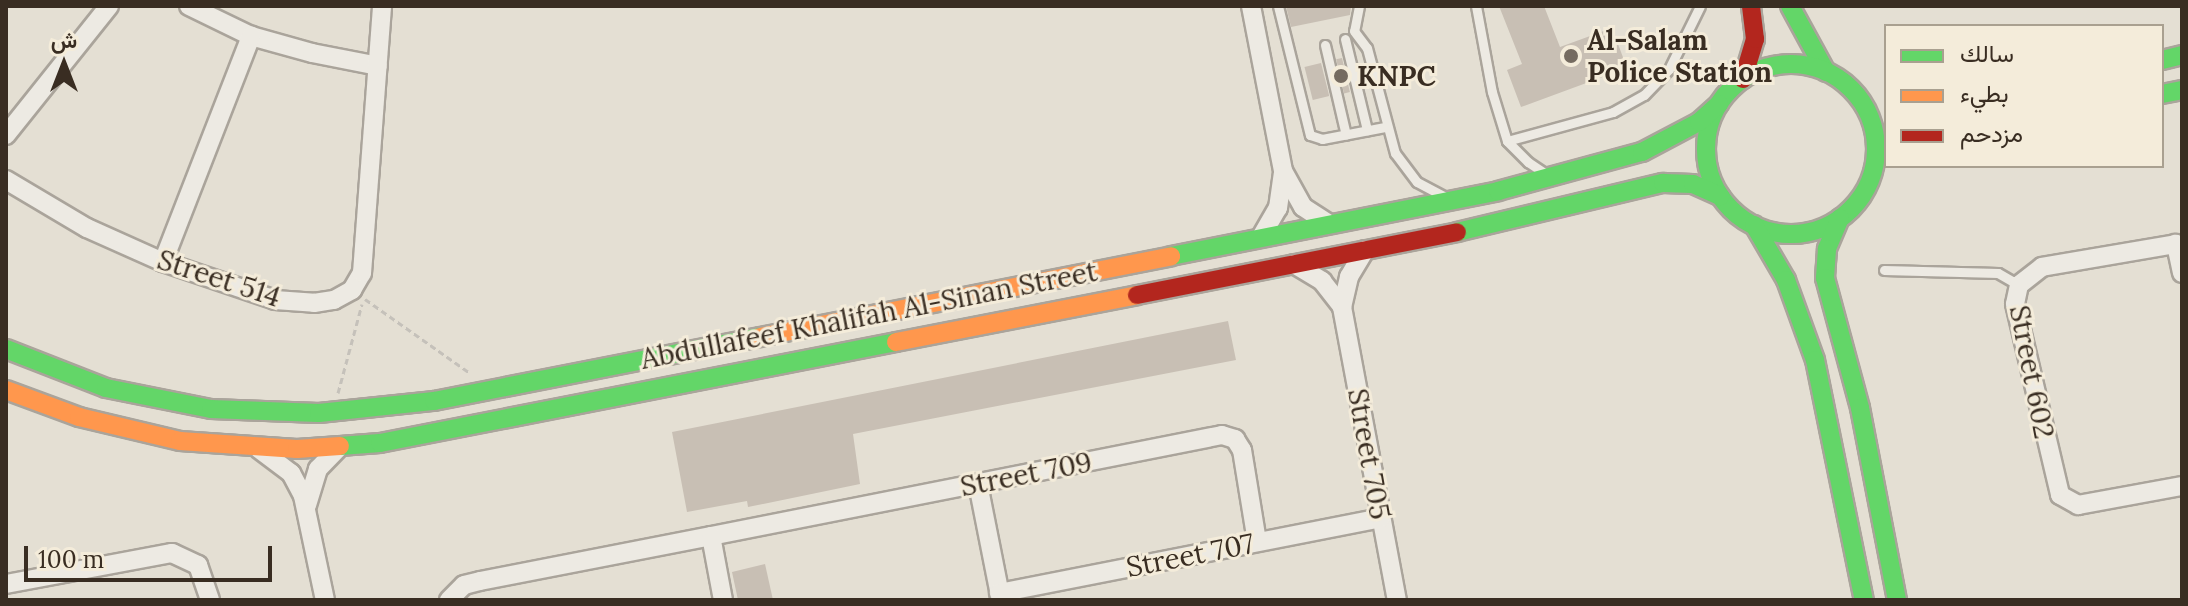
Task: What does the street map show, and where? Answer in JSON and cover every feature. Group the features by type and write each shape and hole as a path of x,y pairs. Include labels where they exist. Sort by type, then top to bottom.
{"street":[{"path":"6,135 109,6"},
{"path":"189,6 251,36 312,53 378,66"},
{"name":"Street 514","path":"6,180 87,228 163,262 275,300 314,303 334,300 352,290 362,273 382,6"},
{"path":"1251,6 1283,171 1303,207 1328,223"},
{"path":"1743,79 1755,39 1751,6"},
{"path":"1790,6 1826,72"},
{"path":"163,262 251,36"},
{"path":"1754,225 1798,234 1840,218 1859,200 1872,176 1874,132 1863,104 1840,80 1826,72 1792,64 1767,68 1743,79 1719,104 1712,118 1706,150 1712,182 1720,196 1754,225 1786,280 1815,360 1864,600"},
{"name":"Abdullafeef Khalifah Al-Sinan Street","path":"6,349 94,384 177,404 257,413 396,407 1553,177 1661,143 1699,122 1719,104"},
{"path":"1863,104 1884,113"},
{"path":"1872,176 1887,168"},
{"path":"1261,237 1278,208 1283,171"},
{"name":"Abdullafeef Khalifah Al-Sinan Street","path":"6,390 79,417 146,435 258,448 339,447 420,437 1552,213 1663,183 1693,184 1720,196"},
{"path":"1840,218 1827,249 1825,278 1860,408 1897,600"},
{"name":"Street 602","path":"2182,273 2179,244 2042,267 2019,285 2016,313 2060,495 2078,505 2182,486"},
{"name":"Street 705","path":"1365,250 1349,277 1342,307 1397,600"},
{"path":"1294,264 1322,281 1342,307"},
{"path":"952,298 950,315 957,330"},
{"path":"797,361 837,343 921,326 928,319 930,303"},
{"name":"Street 709","path":"449,600 464,585 480,581 1216,436 1229,436 1242,450 1257,542"},
{"path":"307,508 313,478 324,461 339,447"},
{"path":"258,448 291,473 307,508 325,600"},
{"path":"978,484 1000,596"},
{"name":"Street 707","path":"1000,596 1381,518"},
{"path":"711,536 723,600"},
{"path":"6,584 172,553 198,565 210,600"},
{"path":"1859,577 1867,567 1876,568 1886,600"}],"lane":[{"path":"1278,6 1308,130 1318,140 1385,127"},
{"path":"1359,6 1354,31 1367,48 1385,127 1395,153 1408,174 1427,189 1450,199"},
{"path":"1476,6 1492,92 1507,141 1528,162 1553,177"},
{"path":"1507,141 1613,112 1644,95 1674,61 1700,6"},
{"path":"1345,39 1367,130"},
{"path":"1325,45 1346,135"},
{"path":"1884,270 1998,273 2019,285"}],"path":[{"path":"333,412 363,298 494,389"}],"building":[{"path":"1286,6 1351,6 1350,15 1291,27"},
{"name":"Al-Salam Police Station","path":"1499,6 1544,6 1560,47 1612,28 1627,68 1521,107 1507,70 1522,64"},
{"path":"1342,58 1350,92 1344,93 1336,59"},
{"path":"1321,63 1329,96 1313,100 1305,67"},
{"path":"1228,321 1236,360 853,434 860,484 748,507 747,501 687,512 672,432"},
{"path":"765,564 773,600 738,600 732,572"}],"traffic: fast":[{"path":"1790,6 1826,72"},
{"path":"2164,60 2182,55"},
{"path":"1791,64 1823,71 1851,89 1869,117 1876,149 1869,181 1851,209 1823,227 1791,234 1759,227 1731,209 1713,181 1706,149 1713,117 1731,89 1759,71 1791,64"},
{"path":"2164,94 2182,90"},
{"path":"1171,256 1498,191 1642,152 1699,122 1719,104"},
{"path":"1457,232 1663,183 1693,184 1720,196"},
{"path":"1840,218 1827,249 1825,278 1860,408 1897,600"},
{"path":"1754,225 1786,280 1815,360 1864,600"},
{"path":"6,349 106,388 211,409 319,413 434,401 760,337"},
{"path":"340,446 380,443 896,342"}],"traffic: slow":[{"path":"760,337 1171,256"},
{"path":"896,342 1137,295"},
{"path":"6,390 79,417 180,441 297,449 340,446"}],"traffic: jam":[{"path":"1743,79 1755,39 1751,6"},
{"path":"1137,295 1457,232"}],"place":[{"name":"Al-Salam Police Station","path":"1571,56"},
{"name":"KNPC","path":"1341,76"}]}
